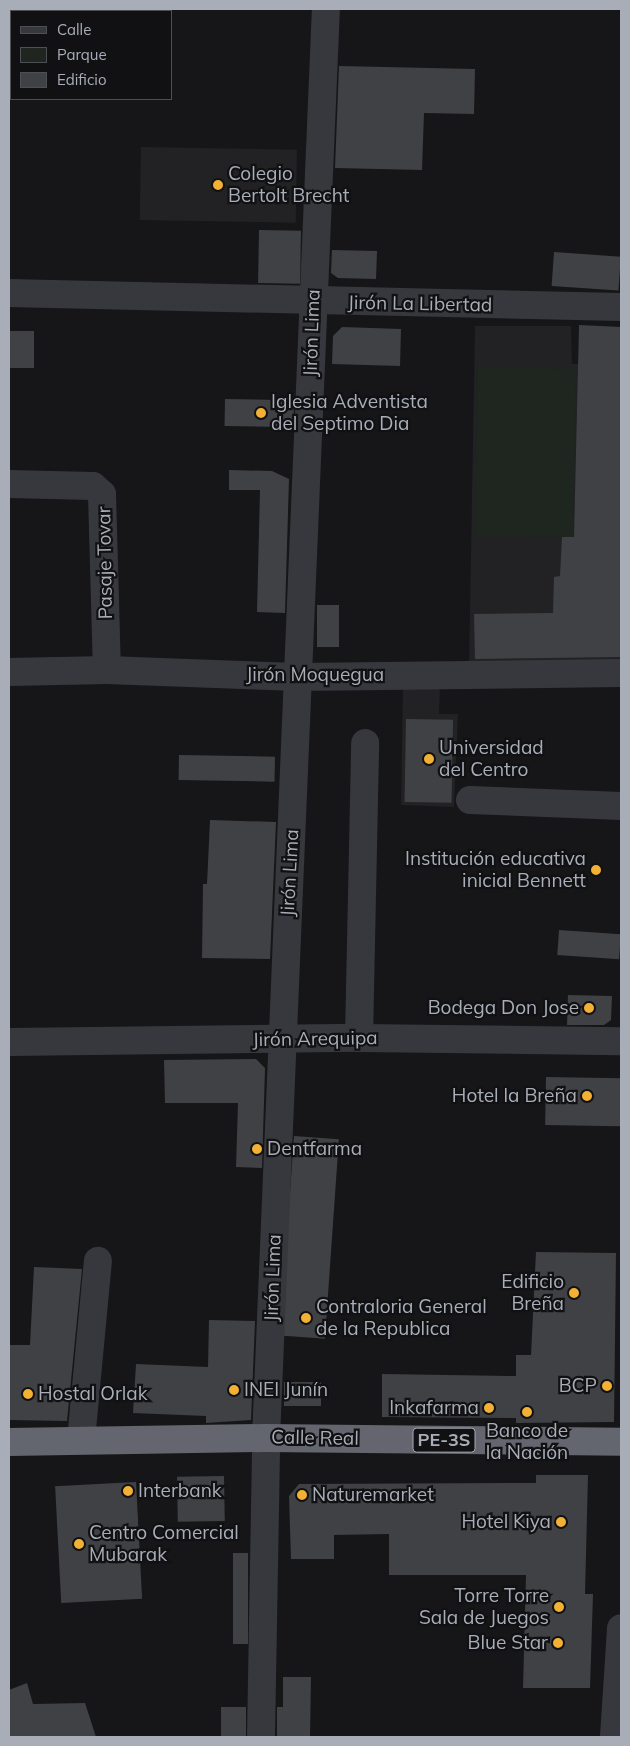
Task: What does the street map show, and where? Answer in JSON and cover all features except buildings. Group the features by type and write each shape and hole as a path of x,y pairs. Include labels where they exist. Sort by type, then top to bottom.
{"highway":[{"name":"Calle Real","path":"9,1442 266,1438 621,1442"}],"street":[{"name":"Jirón Lima","path":"260,1737 266,1438 326,9"},
{"name":"Jirón La Libertad","path":"9,293 313,302 621,307"},
{"name":"Pasaje Tovar","path":"9,484 93,486 102,494 107,670"},
{"name":"Jirón Moquegua","path":"9,672 107,670 298,677 621,673"},
{"path":"359,1038 365,743"},
{"path":"470,800 621,806"},
{"name":"Jirón Arequipa","path":"9,1042 359,1038 621,1041"},
{"path":"81,1440 98,1261"},
{"path":"614,1737 621,1628"}],"shaded area":[{"name":"Colegio Bertolt Brecht","path":"141,147 297,150 296,223 140,220"},
{"path":"475,326 571,326 572,364 621,364 621,668 469,667"},
{"name":"Universidad del Centro","path":"403,685 440,685 439,714 458,714 454,807 401,805"}],"green space":[{"path":"478,367 576,369 573,538 475,536"}],"place":[{"name":"Colegio Bertolt Brecht","path":"218,185"},
{"name":"Iglesia Adventista del Septimo Dia","path":"261,413"},
{"name":"Universidad del Centro","path":"429,759"},
{"name":"Institución educativa inicial Bennett","path":"596,870"},
{"name":"Bodega Don Jose","path":"589,1008"},
{"name":"Hotel la Breña","path":"587,1096"},
{"name":"Dentfarma","path":"257,1149"},
{"name":"Edificio Breña","path":"574,1293"},
{"name":"Contraloria General de la Republica","path":"306,1318"},
{"name":"BCP","path":"607,1386"},
{"name":"INEI Junín","path":"234,1390"},
{"name":"Hostal Orlak","path":"28,1394"},
{"name":"Inkafarma","path":"489,1408"},
{"name":"Banco de la Nación","path":"527,1412"},
{"name":"Interbank","path":"128,1491"},
{"name":"Naturemarket","path":"302,1495"},
{"name":"Hotel Kiya","path":"561,1522"},
{"name":"Centro Comercial Mubarak","path":"79,1544"},
{"name":"Torre Torre Sala de Juegos","path":"559,1607"},
{"name":"Blue Star","path":"558,1643"}]}
